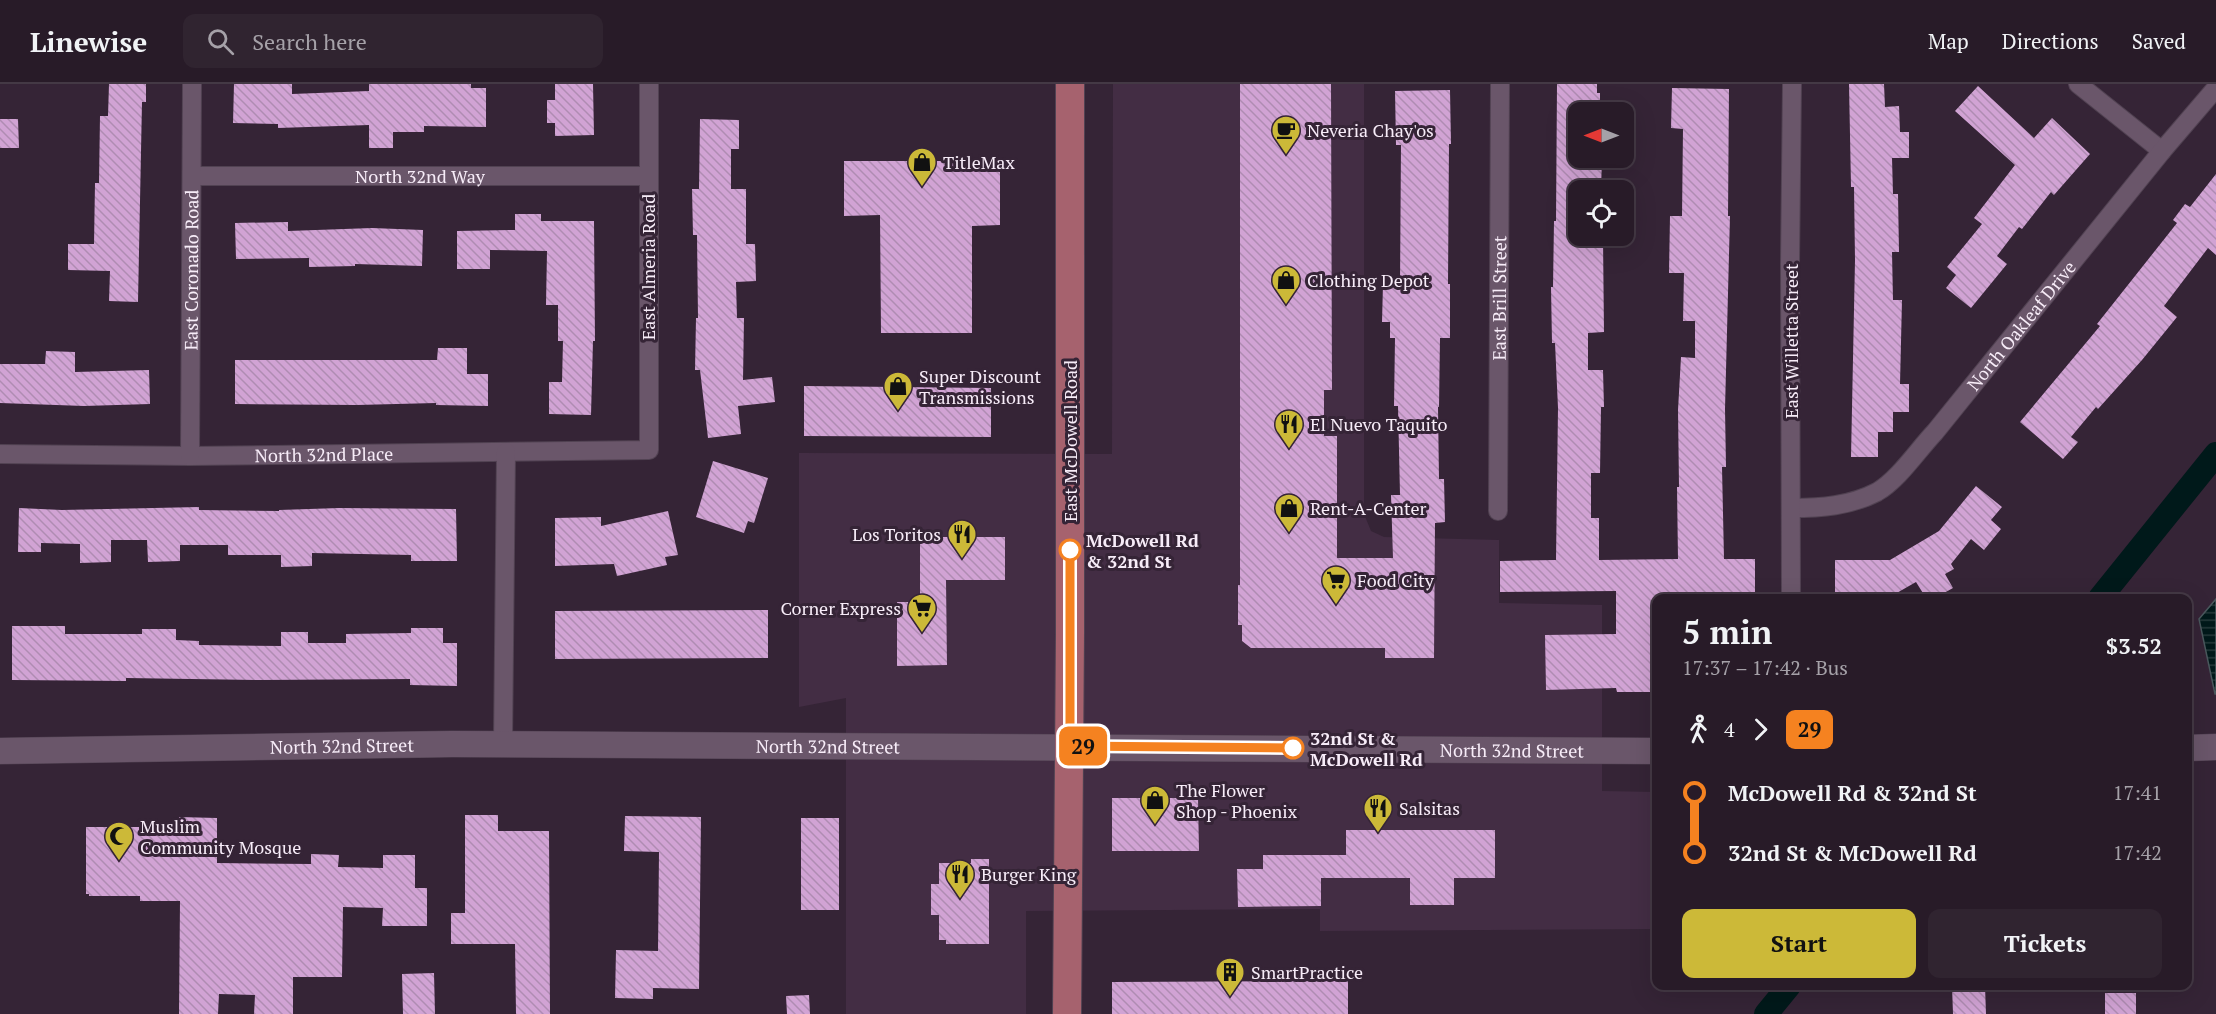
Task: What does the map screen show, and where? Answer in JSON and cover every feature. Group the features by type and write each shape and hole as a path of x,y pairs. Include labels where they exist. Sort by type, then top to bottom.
{"main road":[{"name":"East McDowell Road","path":"1067,1014 1070,746 1070,84"},
{"name":"North 32nd Street","path":"0,752 503,744 1652,751"},
{"path":"2192,748 2216,747"}],"street":[{"name":"East Coronado Road","path":"190,456 192,84"},
{"name":"East Almeria Road","path":"649,84 649,450"},
{"name":"East Brill Street","path":"1498,511 1500,84"},
{"name":"East Willetta Street","path":"1791,594 1792,84"},
{"path":"2078,84 2162,151"},
{"name":"North Oakleaf Drive","path":"1791,508 1816,508 1846,503 1877,491 1896,476 1935,432 2162,151 2216,88"},
{"name":"North 32nd Way","path":"192,176 648,176"},
{"name":"North 32nd Place","path":"0,454 190,456 649,450"},
{"path":"503,744 506,452"}],"shaded area":[{"path":"1113,84 1364,84 1364,514 1371,531 1384,537 1499,540 1499,603 1602,605 1602,791 1652,792 1652,929 1320,931 1320,909 1026,911 1026,1014 846,1014 846,698 799,707 799,453 1112,454"},
{"path":"2216,599 2216,694 2215,694 2199,619"}],"building":[{"path":"109,84 146,84 146,102 142,102 138,302 109,301 110,271 68,270 68,244 94,244 95,183 99,183 100,116 108,116"},
{"path":"234,84 292,84 292,94 369,91 369,84 471,84 471,88 486,88 486,127 424,126 424,132 393,132 393,148 369,148 369,125 278,128 278,124 233,123"},
{"path":"555,84 593,84 594,135 555,136 555,123 547,123 547,100 555,100"},
{"path":"1240,84 1331,84 1332,390 1324,390 1324,436 1337,436 1337,558 1393,558 1391,495 1400,495 1398,406 1394,406 1395,338 1390,338 1390,322 1382,322 1383,284 1400,284 1401,145 1396,145 1395,91 1450,90 1448,284 1450,284 1450,338 1440,338 1438,407 1439,479 1444,479 1445,522 1435,523 1434,658 1385,658 1385,648 1251,648 1242,641 1242,625 1238,625 1238,585 1240,585"},
{"path":"1557,84 1597,84 1600,102 1568,102 1568,168 1602,168 1601,180 1568,180 1568,246 1603,246 1604,332 1588,333 1588,370 1603,370 1604,407 1601,407 1600,473 1591,473 1591,518 1599,518 1599,560 1678,559 1678,410 1681,357 1695,358 1695,321 1683,321 1684,273 1669,273 1670,216 1682,216 1683,129 1671,128 1672,88 1729,89 1728,216 1730,216 1725,409 1726,467 1722,467 1724,559 1755,559 1755,594 1652,594 1650,692 1617,692 1616,688 1546,690 1545,635 1616,634 1616,591 1500,592 1500,561 1556,560 1558,408 1555,343 1552,343 1551,287 1553,287 1554,221 1556,221"},
{"path":"1849,84 1884,84 1885,107 1899,106 1900,132 1909,132 1909,158 1892,158 1893,194 1898,194 1899,252 1892,252 1893,300 1902,300 1900,384 1909,384 1909,412 1893,412 1893,432 1878,432 1878,457 1851,457 1855,260"},
{"path":"1978,86 2034,138 2052,118 2090,154 2054,195 2051,192 2022,229 2019,227 1997,256 2007,264 1971,308 1946,288 1956,275 1947,267 1982,224 1974,218 2015,165 1955,111"},
{"path":"0,119 18,119 19,148 0,148"},
{"path":"700,119 739,120 739,149 731,149 731,189 746,189 746,244 755,244 756,281 736,282 737,318 744,318 743,380 772,377 775,402 738,406 741,434 708,438 700,370 695,370 696,318 698,318 697,235 693,235 692,189 699,189"},
{"path":"844,161 1000,161 1000,225 972,226 972,333 881,333 880,215 844,216"},
{"path":"2216,174 2216,255 2208,248 2164,306 2177,317 2142,360 2098,409 2096,407 2071,437 2078,442 2063,459 2020,422 2100,326 2097,324 2177,223 2173,220 2185,204 2190,207"},
{"path":"515,214 541,214 541,221 594,221 595,341 593,341 591,415 549,414 549,382 562,382 563,341 558,341 558,305 546,305 547,251 490,250 490,269 457,269 457,231 515,230"},
{"path":"288,222 288,231 372,228 423,230 422,266 355,264 355,266 309,267 309,258 236,259 235,223"},
{"path":"438,348 467,348 467,374 488,374 488,406 436,405 436,403 235,404 235,360 437,360"},
{"path":"46,351 75,352 75,372 149,370 150,404 84,406 0,403 0,364 45,364"},
{"name":"Super Discount Transmissions","path":"804,386 991,388 991,437 804,436"},
{"path":"713,461 768,478 754,523 748,521 744,533 696,517"},
{"path":"1976,486 2002,507 1991,520 2001,529 1984,550 1971,539 1951,564 1954,569 1945,574 1953,588 1942,594 1924,594 1916,582 1895,594 1835,594 1835,560 1890,560 1939,531"},
{"path":"199,507 199,510 279,511 339,508 456,509 457,561 411,561 411,555 312,553 312,566 281,567 281,555 228,555 228,545 180,545 180,561 148,562 147,540 111,540 111,562 80,563 80,544 41,543 41,552 18,552 19,508 62,510"},
{"path":"668,511 678,555 665,557 667,565 617,576 614,564 555,566 555,518 601,517 601,526"},
{"path":"920,537 1005,537 1005,580 946,580 947,665 897,666 897,602 920,602"},
{"path":"768,610 768,658 555,659 555,611"},
{"path":"12,626 65,626 65,634 142,634 142,629 176,629 176,640 199,641 199,645 281,646 281,632 308,632 308,643 346,643 346,634 411,633 411,628 443,628 443,643 457,643 457,686 410,685 410,679 12,680"},
{"name":"The Flower Shop - Phoenix","path":"1112,798 1198,798 1199,851 1112,851"},
{"path":"465,815 498,815 498,831 549,831 550,1014 516,1014 515,944 451,944 451,913 465,913"},
{"path":"625,816 701,817 699,989 653,988 653,999 615,998 616,950 658,951 659,852 624,851"},
{"path":"179,817 217,818 217,863 311,864 311,854 339,855 338,867 383,868 383,855 415,855 415,888 427,888 427,926 382,926 383,908 343,907 342,977 293,977 293,1014 254,1014 255,995 219,994 218,1014 179,1014 180,901 140,901 140,896 89,896 86,894 86,827 179,827"},
{"path":"801,818 839,818 839,910 801,910"},
{"path":"1346,830 1495,830 1495,878 1454,878 1454,905 1410,905 1410,878 1321,878 1321,906 1238,907 1237,869 1263,869 1263,855 1346,855"},
{"name":"Burger King","path":"971,859 989,859 989,944 946,944 946,940 939,940 939,915 931,915 931,884 939,884 939,863 971,863"},
{"path":"434,973 435,1014 403,1014 402,974"},
{"name":"SmartPractice","path":"1348,981 1348,1014 1112,1014 1112,982"},
{"path":"1952,990 1985,990 1986,1014 1953,1014"},
{"path":"2105,993 2136,993 2136,1014 2105,1014"},
{"path":"809,995 810,1014 787,1014 786,996"}],"waterway":[{"path":"2103,594 2216,454"},
{"path":"1766,1014 1786,990"}],"bus line":[{"name":"29","path":"1070,550 1070,746 1293,748"}],"place":[{"name":"Neveria Chay'os","path":"1286,156"},
{"name":"TitleMax","path":"922,188"},
{"name":"Clothing Depot","path":"1286,306"},
{"name":"Super Discount Transmissions","path":"898,412"},
{"name":"El Nuevo Taquito","path":"1289,450"},
{"name":"Rent-A-Center","path":"1289,534"},
{"name":"McDowell Rd & 32nd St","path":"1070,550"},
{"name":"Los Toritos","path":"962,560"},
{"name":"Food City","path":"1336,606"},
{"name":"Corner Express","path":"922,634"},
{"name":"32nd St & McDowell Rd","path":"1293,748"},
{"name":"The Flower Shop - Phoenix","path":"1155,826"},
{"name":"Salsitas","path":"1378,834"},
{"name":"Muslim Community Mosque","path":"119,862"},
{"name":"Burger King","path":"960,900"},
{"name":"SmartPractice","path":"1230,998"}]}
